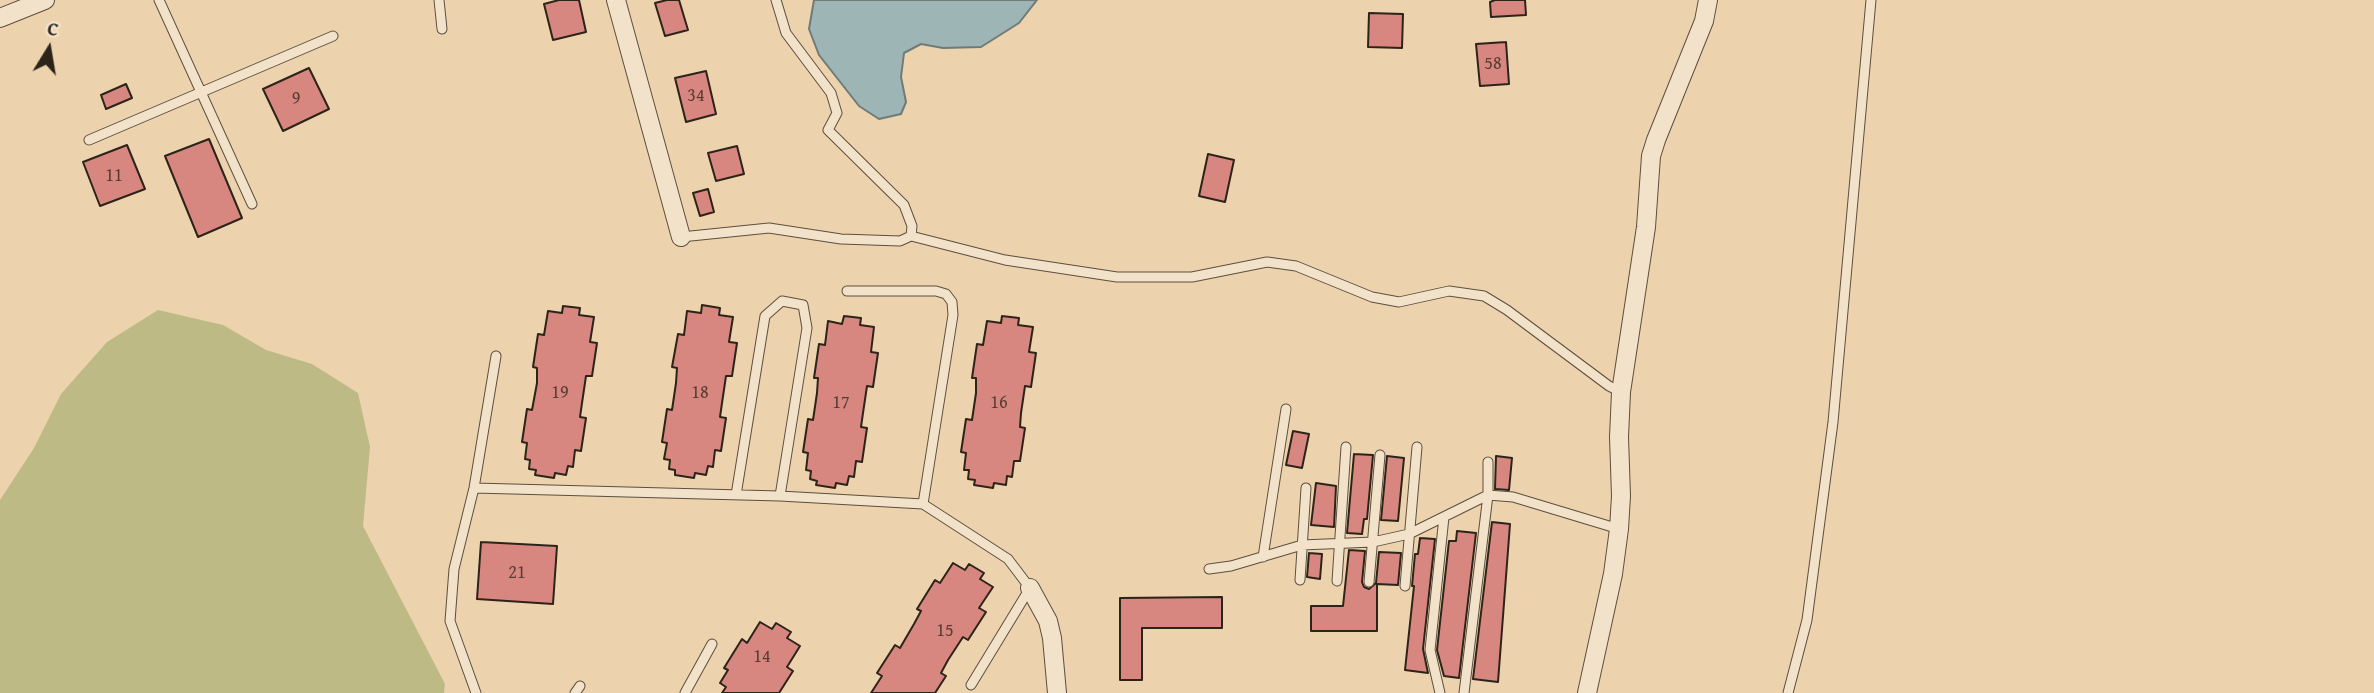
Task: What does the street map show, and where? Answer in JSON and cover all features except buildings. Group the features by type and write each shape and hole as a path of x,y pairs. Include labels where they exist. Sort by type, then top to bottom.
{"street":[{"path":"0,18 45,0"},
{"path":"616,0 681,237"},
{"path":"1587,693 1619,529 1621,392 1646,227 1651,156 1704,21 1708,0"},
{"path":"1030,588 1050,630 1056,693"}],"lane":[{"path":"159,0 252,204"},
{"path":"439,0 442,29"},
{"path":"776,0 786,33 831,93 837,113 828,130 904,205 912,226 911,236"},
{"path":"1788,693 1807,620 1833,422 1871,0"},
{"path":"89,140 333,36"},
{"path":"681,237 769,228 841,239 900,241 911,236 1005,260 1117,277 1192,277 1267,262 1296,265 1372,297 1399,302 1449,291 1484,296 1621,392"},
{"path":"847,291 936,291 946,294 952,302 953,315 923,504"},
{"path":"736,495 765,316 782,301 803,305 807,328 779,496"},
{"path":"476,693 450,621 454,569 474,488 496,356"},
{"path":"1263,557 1286,410"},
{"path":"1337,581 1346,447"},
{"path":"1405,586 1417,447"},
{"path":"1369,582 1380,455"},
{"path":"1464,693 1488,495 1488,462"},
{"path":"474,488 779,496 923,504 1008,559 1030,588 971,685"},
{"path":"1300,580 1306,488"},
{"path":"1209,569 1231,566 1302,545 1373,542 1409,534 1488,495 1513,497 1619,529"},
{"path":"1440,693 1430,650 1444,517"},
{"path":"685,693 712,643"}],"shaded area":[{"path":"158,310 223,325 266,350 312,364 358,393 370,447 363,526 445,684 444,693 0,693 0,500 34,448 61,394 107,342"}],"water":[{"path":"814,0 1037,0 1019,23 981,47 943,48 921,44 904,53 901,77 906,102 901,114 879,119 859,106 819,55 809,29"}]}
